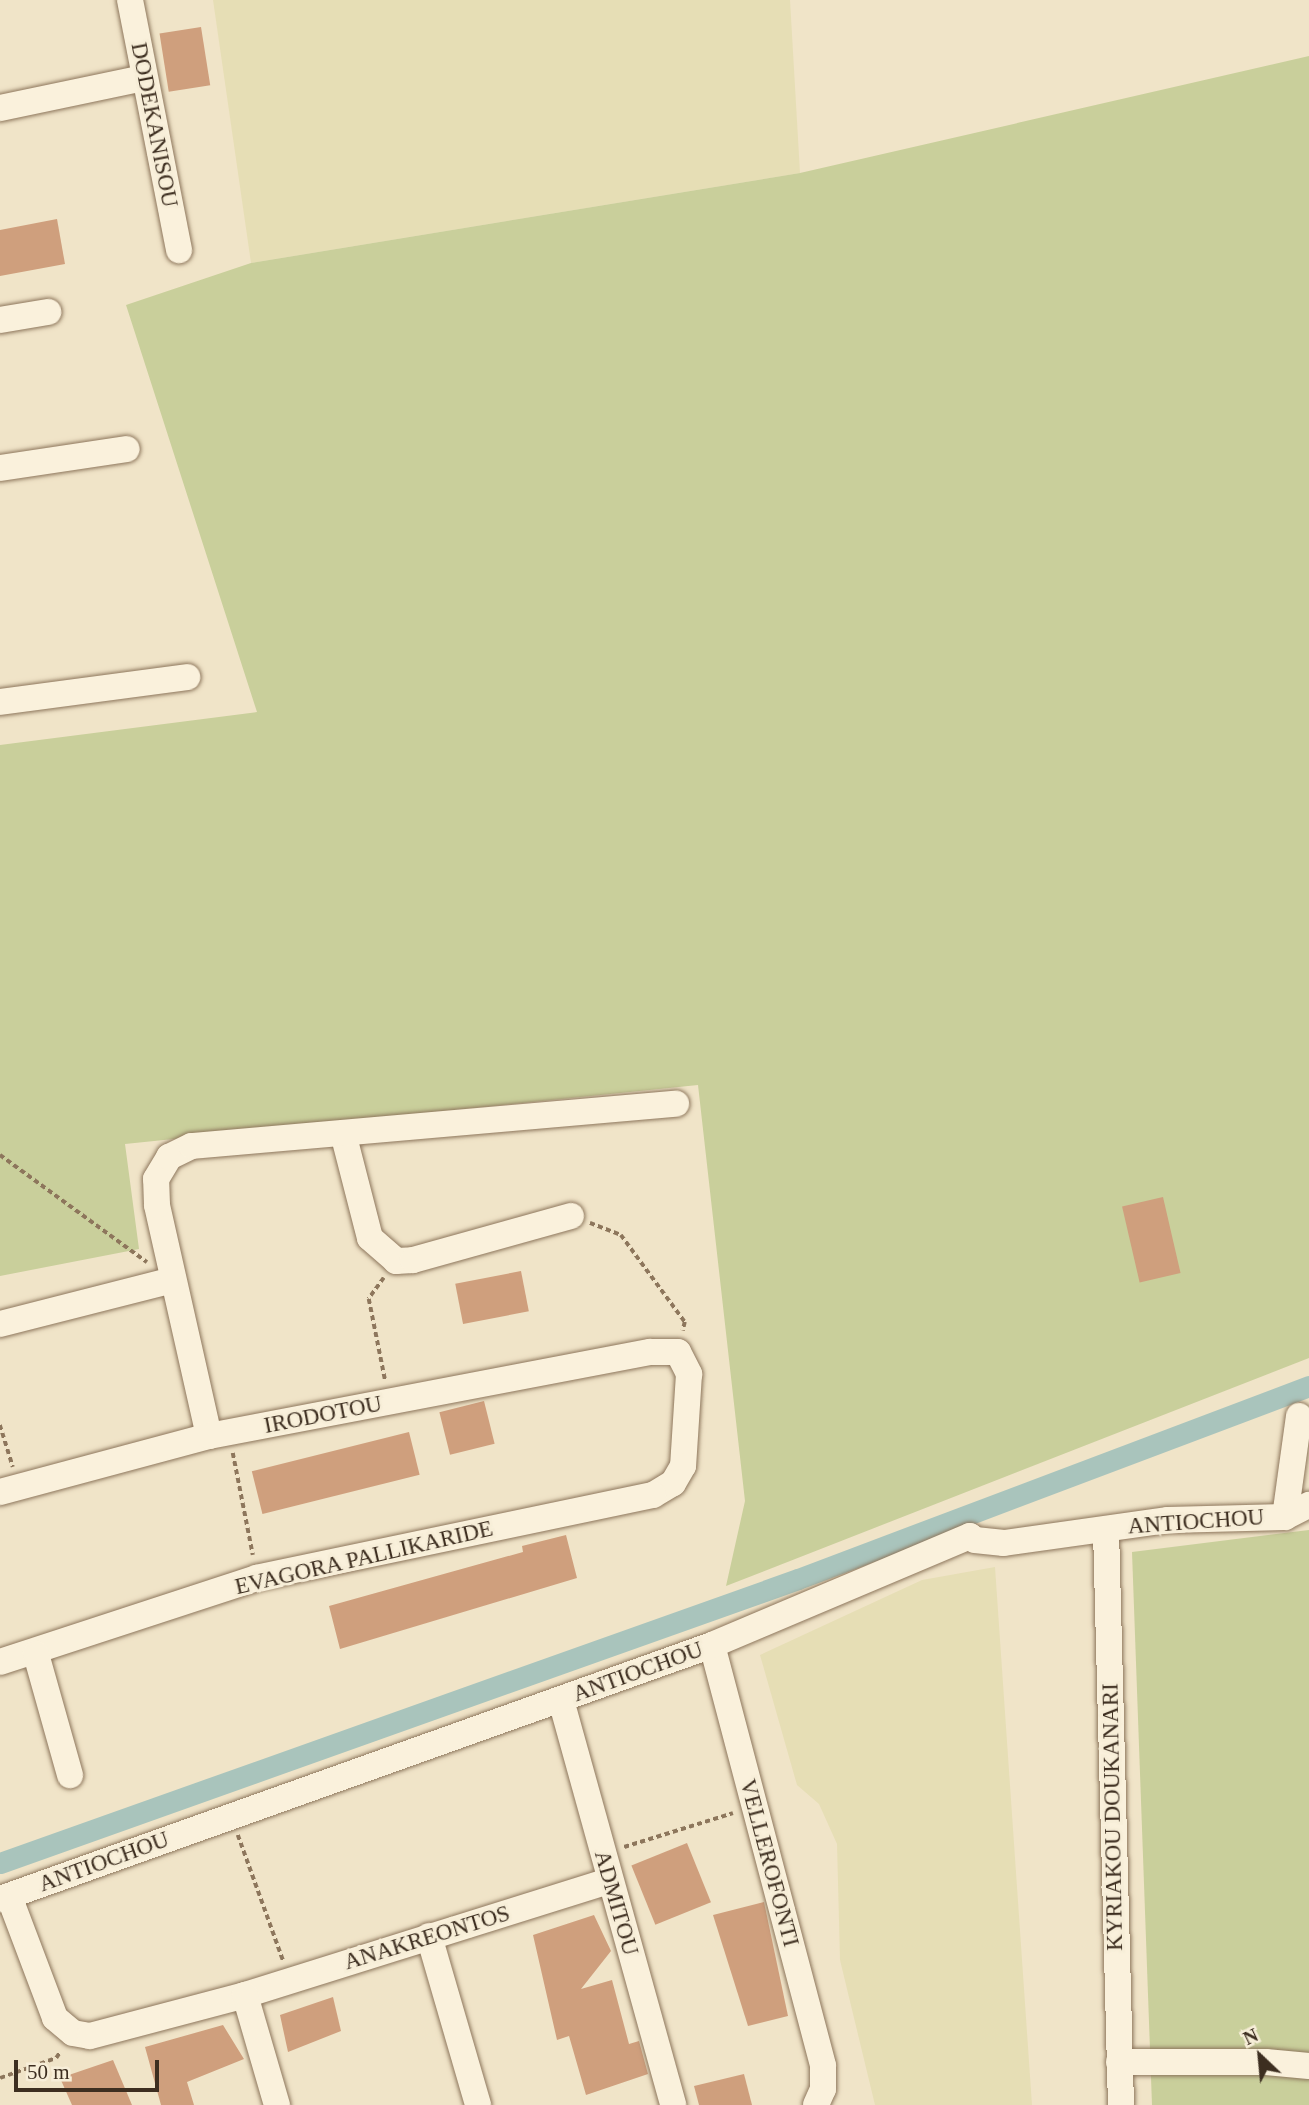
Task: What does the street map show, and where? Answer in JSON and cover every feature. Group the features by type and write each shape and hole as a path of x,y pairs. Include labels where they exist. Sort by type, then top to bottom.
{"street":[{"name":"DODEKANISOU","path":"130,0 179,250"},
{"path":"1,102 144,78"},
{"path":"0,320 48,312"},
{"path":"0,468 127,449"},
{"path":"0,702 187,677"},
{"path":"219,1434 172,1280 156,1179 169,1157 192,1146 676,1104"},
{"path":"343,1133 370,1238 396,1261 413,1260 571,1216"},
{"path":"0,1324 172,1280"},
{"name":"IRODOTOU","path":"9,1489 219,1434 650,1352 678,1352"},
{"name":"EVAGORA PALLIKARIDE","path":"0,1662 36,1654 257,1578 653,1494 673,1483 688,1446 689,1374 678,1352"},
{"name":"ANTIOCHOU","path":"1285,1517 1299,1416"},
{"name":"ANTIOCHOU","path":"4,1898 712,1645 970,1536 1004,1543 1168,1520 1285,1517 1309,1505"},
{"name":"KYRIAKOU DOUKANARI","path":"1106,1530 1121,2105"},
{"name":"VELLEROFONTI","path":"712,1645 755,1807 820,2093"},
{"path":"36,1654 70,1774"},
{"name":"ADMITOU","path":"561,1700 673,2105"},
{"name":"ANAKREONTOS","path":"73,2033 99,2035 244,1996 609,1881"},
{"path":"4,1898 50,2009 73,2033"},
{"path":"429,1936 478,2105"},
{"path":"244,1996 277,2105"},
{"path":"1119,2062 1266,2062 1309,2066"}],"path":[{"path":"0,1155 172,1280"},
{"path":"571,1216 621,1235 685,1322 678,1352"},
{"path":"389,1402 369,1299 396,1261"},
{"path":"0,1425 9,1489"},
{"path":"219,1434 257,1578"},
{"path":"602,1854 755,1807"},
{"path":"231,1817 290,1981"},
{"path":"0,2078 56,2059 73,2033"}],"shaded area":[{"path":"213,0 790,0 800,173 251,263"},
{"path":"995,1567 1032,2105 875,2105 840,1960 837,1844 819,1804 797,1785 760,1655 922,1580"}],"green space":[{"path":"1309,56 1309,1358 726,1586 745,1501 698,1085 125,1144 139,1249 0,1276 0,745 257,712 126,305 251,263 800,173"},
{"path":"1309,1530 1309,2105 1152,2105 1132,1552"}],"building":[{"path":"201,27 210,85 169,92 160,34"},
{"path":"57,219 65,264 0,276 0,230"},
{"path":"1163,1197 1181,1273 1140,1282 1122,1206"},
{"path":"521,1271 529,1311 463,1324 455,1284"},
{"path":"484,1401 495,1444 450,1455 439,1412"},
{"path":"409,1432 420,1475 262,1514 252,1471"},
{"path":"566,1535 577,1578 340,1649 329,1606 523,1552 522,1546"},
{"path":"687,1843 711,1902 655,1925 631,1865"},
{"path":"764,1902 788,2016 748,2026 713,1915"},
{"path":"594,1915 611,1951 581,1989 612,1980 629,2044 639,2041 648,2074 586,2095 569,2036 557,2040 533,1935"},
{"path":"333,1997 341,2031 288,2052 280,2015"},
{"path":"223,2025 244,2059 187,2082 194,2105 161,2105 145,2047"},
{"path":"113,2060 132,2105 72,2105 60,2078"},
{"path":"744,2074 752,2105 699,2105 694,2086"}],"waterway":[{"path":"0,1863 798,1579 1309,1386"}]}
